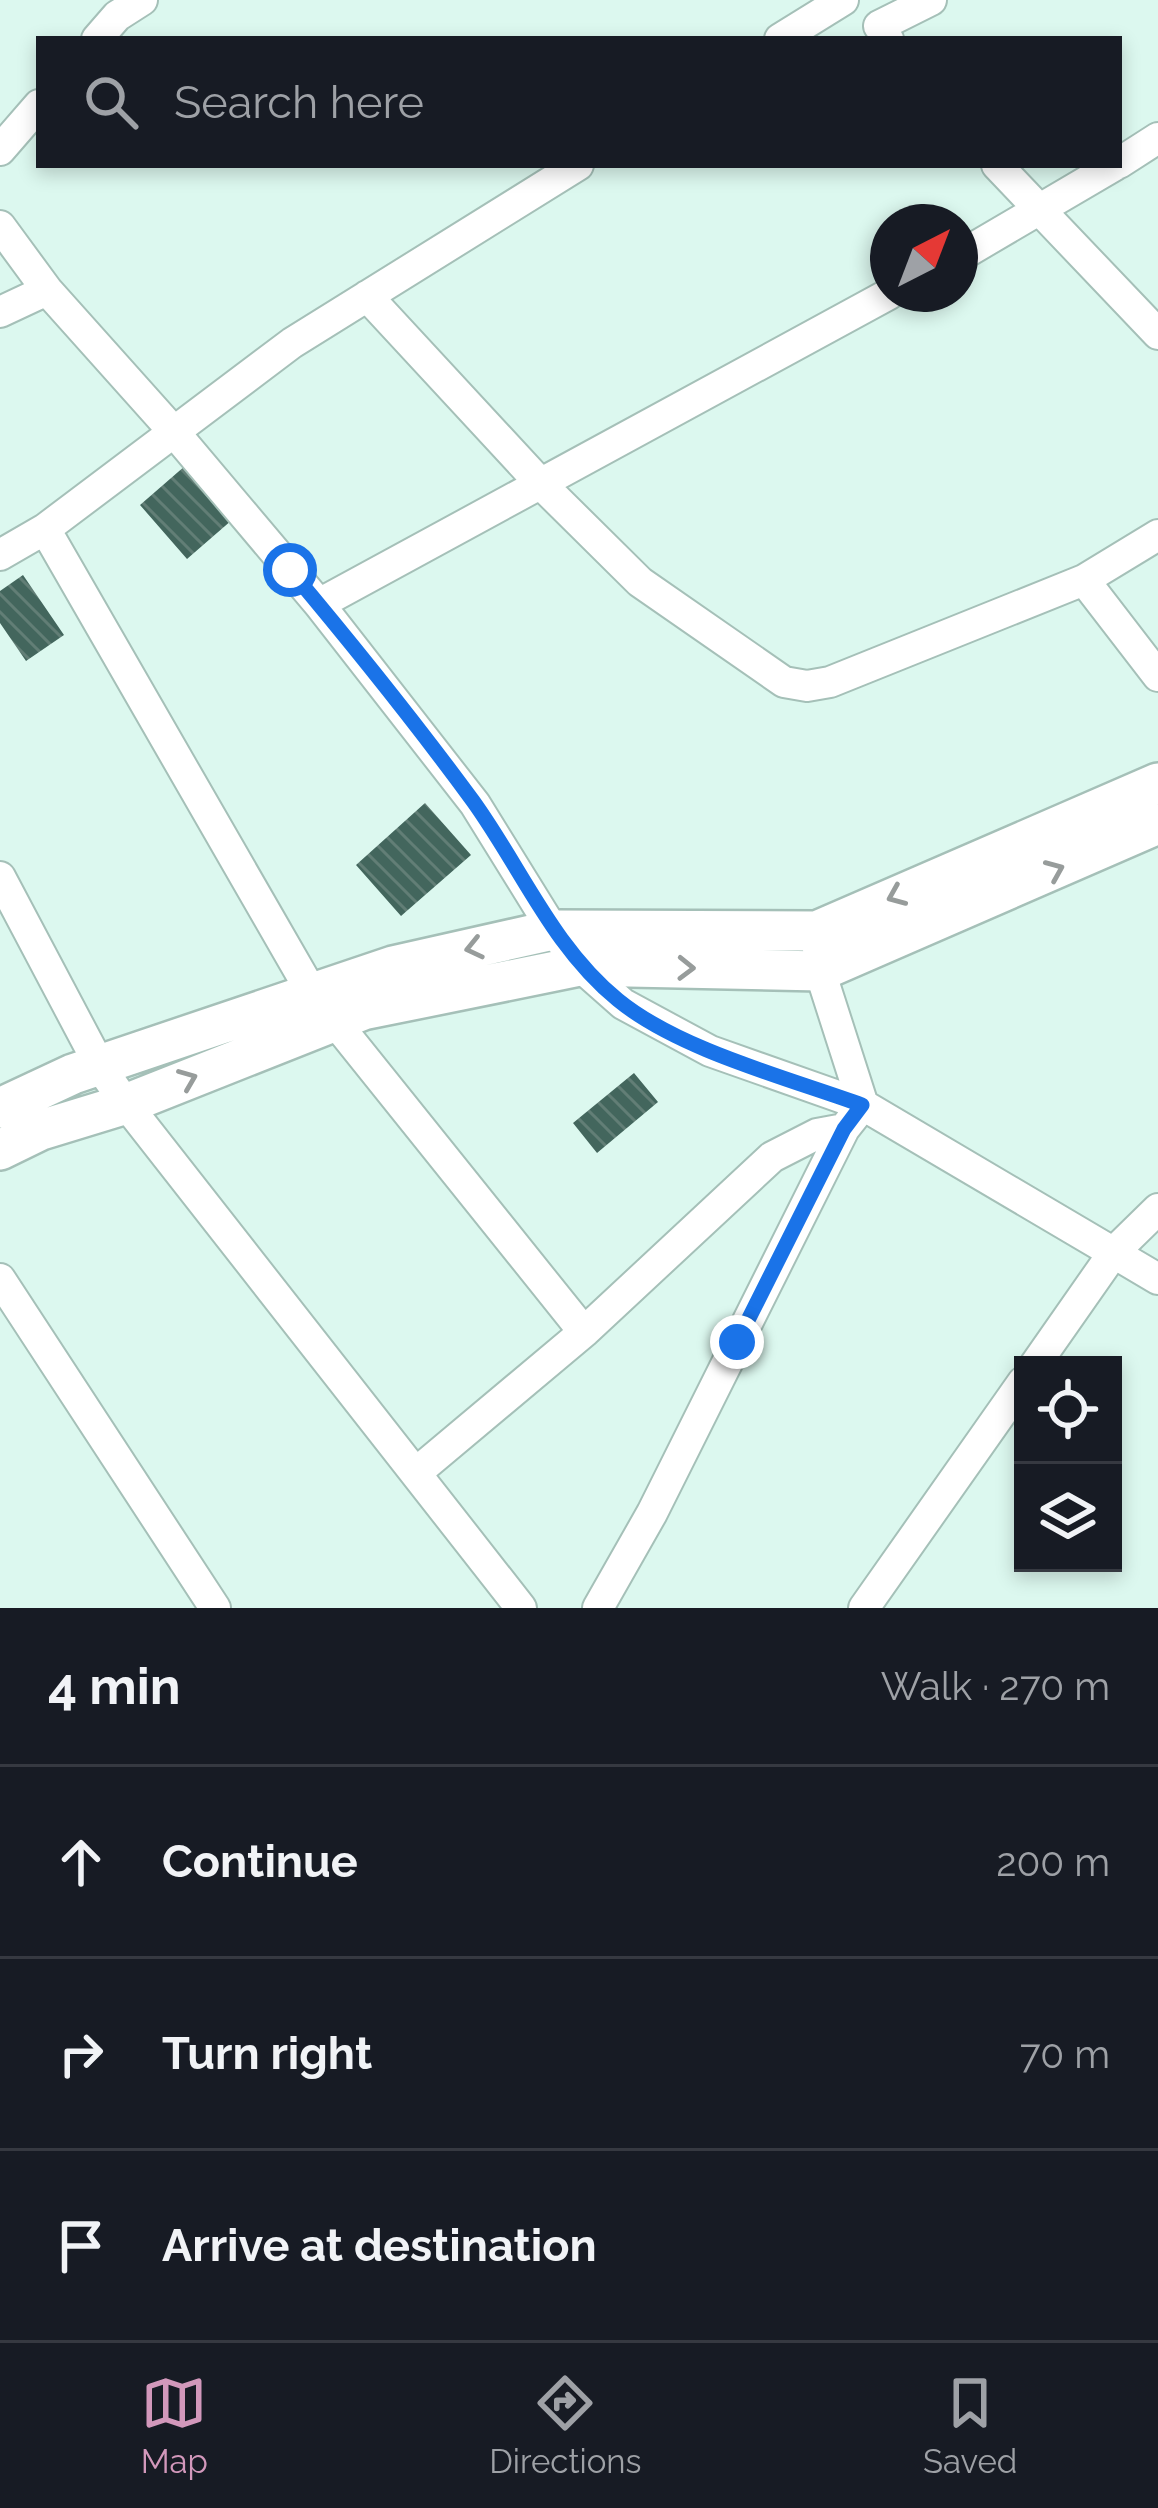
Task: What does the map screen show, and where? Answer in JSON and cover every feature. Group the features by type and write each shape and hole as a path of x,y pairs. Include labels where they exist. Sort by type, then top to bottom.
{"street":[{"path":"100,36 117,16 142,0"},
{"path":"785,36 842,0"},
{"path":"860,0 884,32 931,0"},
{"path":"0,149 36,108"},
{"path":"1122,161 1158,138"},
{"path":"0,555 45,529 292,343 573,168"},
{"path":"1000,168 1158,334"},
{"path":"978,246 1111,168"},
{"path":"0,226 47,290 319,604 475,804 580,966 622,1004 710,1052 854,1117 1158,1279"},
{"path":"0,312 47,290"},
{"path":"367,296 640,583 784,682 830,682 1084,580 1158,535"},
{"path":"319,604 870,305"},
{"path":"45,529 324,1007 584,1332"},
{"path":"1084,580 1158,676"},
{"path":"0,1150 41,1130 126,1104 324,1007 393,966 553,930 817,931 1158,783"},
{"path":"0,1108 73,1074 324,1007 363,1010 580,966 820,971 1158,824"},
{"path":"0,878 101,1068 126,1104 521,1608"},
{"path":"598,1608 652,1513 854,1117 820,971 817,931"},
{"path":"417,1472 584,1332 772,1157 854,1117"},
{"path":"1041,1356 1114,1252 1158,1209"},
{"path":"0,1279 215,1608"},
{"path":"864,1608 1014,1395"}],"building":[{"path":"193,459 240,513 187,559 140,505"},
{"path":"23,575 64,635 26,661 0,623 0,591"},
{"path":"425,803 471,855 401,916 356,865"},
{"path":"634,1073 658,1102 597,1153 573,1123"}],"route":[{"path":"290,570 475,804 580,966 622,1004 710,1052 862,1105 844,1129 737,1342"}]}
